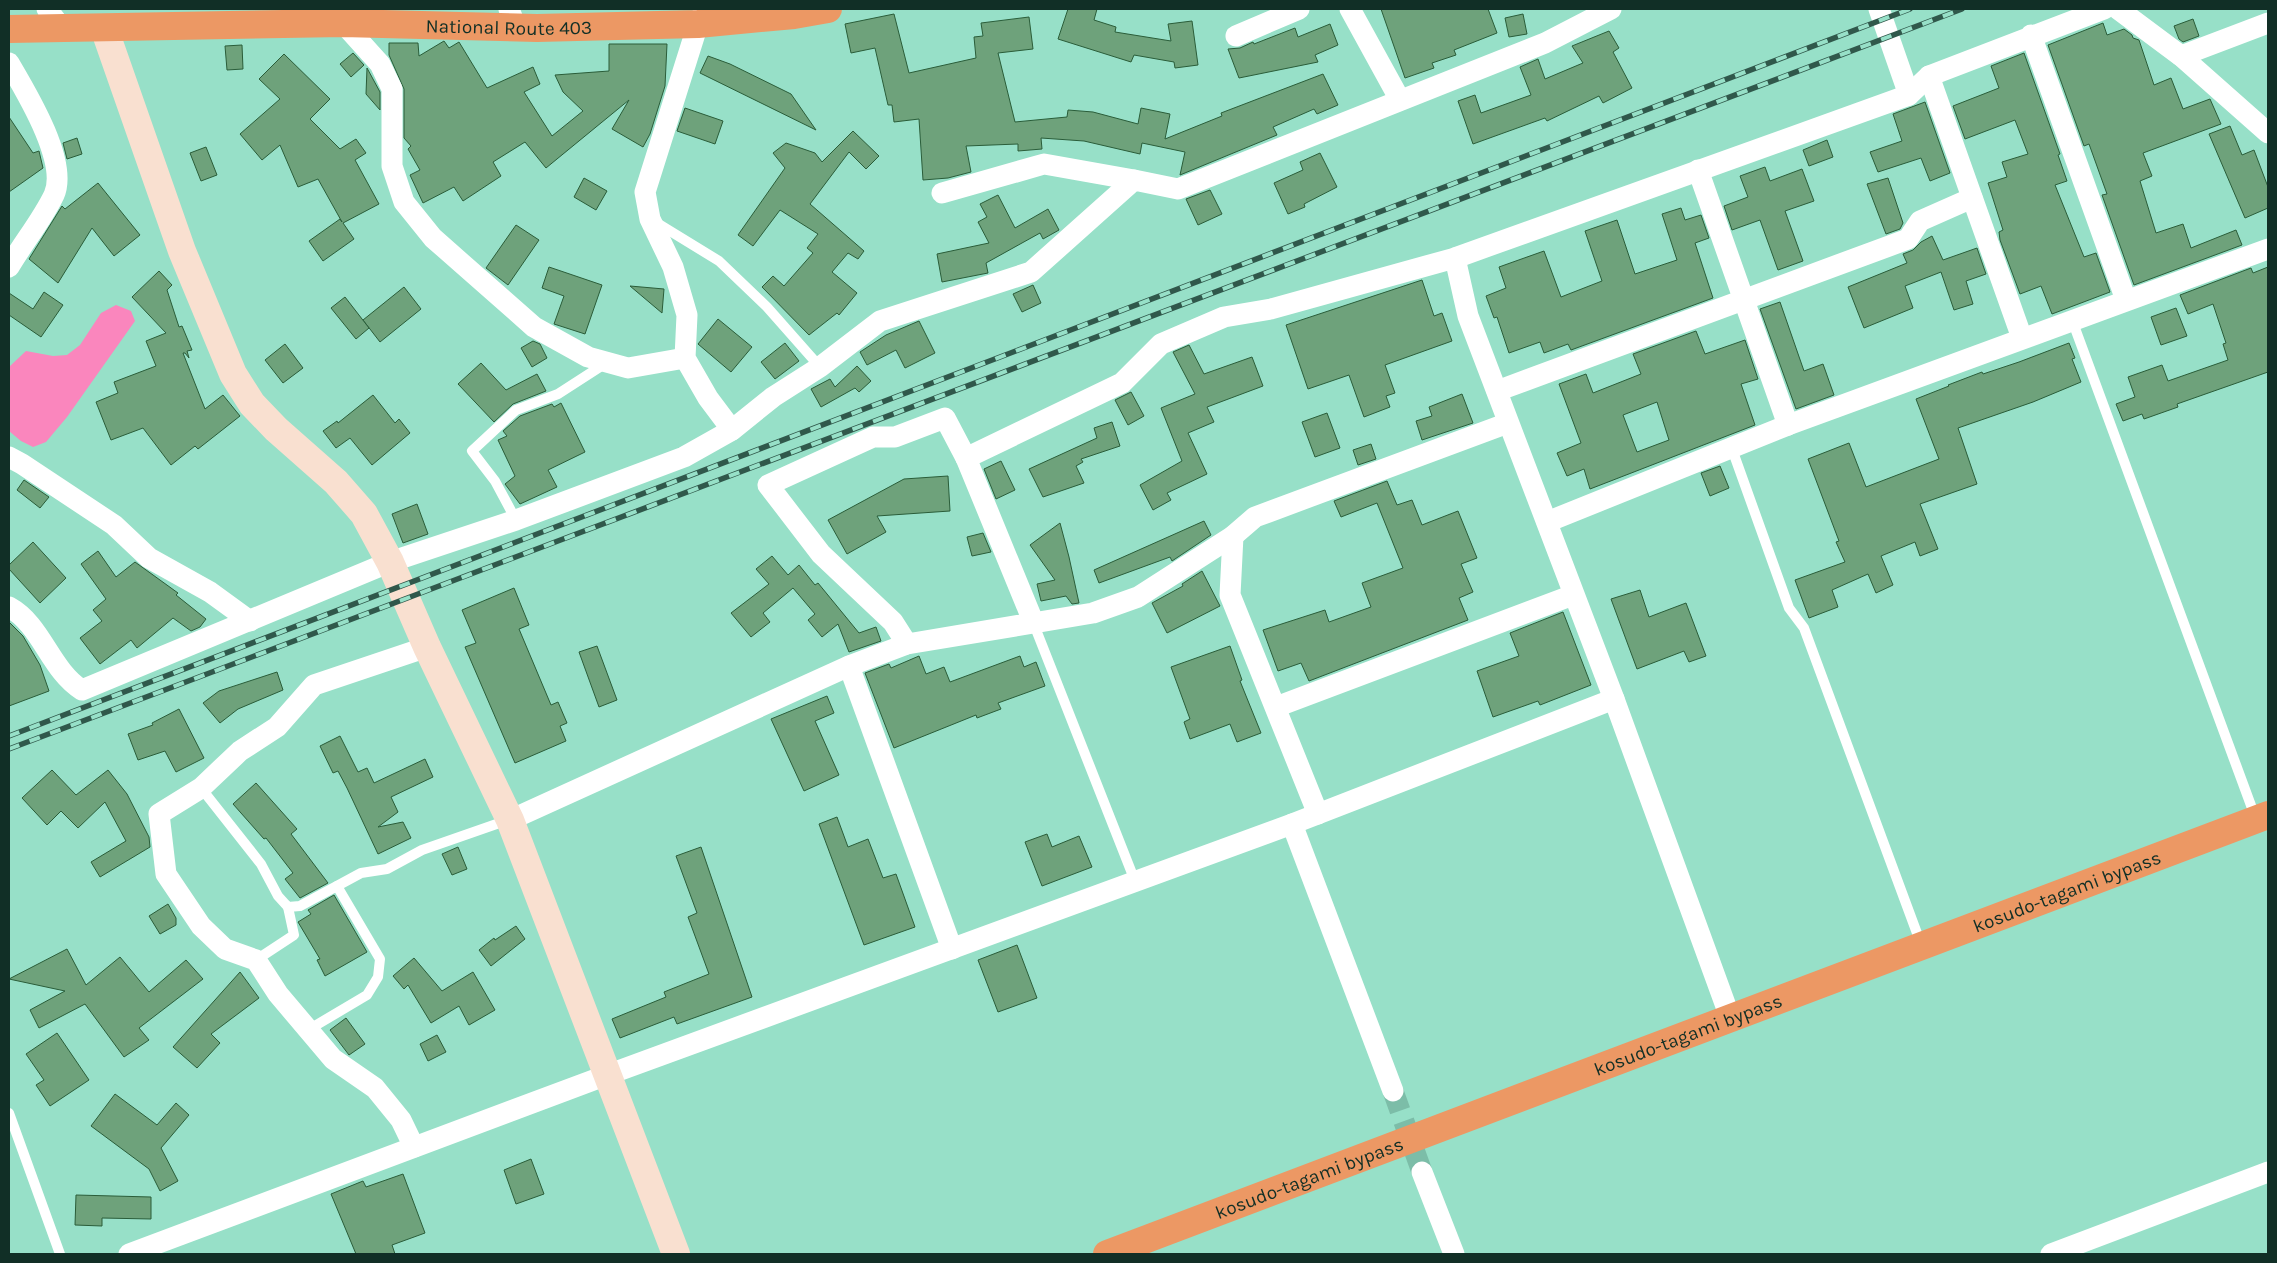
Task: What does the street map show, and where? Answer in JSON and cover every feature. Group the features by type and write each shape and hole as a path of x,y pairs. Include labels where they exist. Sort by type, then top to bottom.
{"highway":[{"name":"National Route 403","path":"9,29 54,18 104,28 512,18 794,15 828,9"},
{"name":"kosudo-tagami bypass","path":"1108,1254 2262,818"}],"street":[{"path":"1236,36 1299,9"},
{"path":"1350,9 1400,100"},
{"path":"942,193 1044,164 1178,190 1545,43 1611,9"},
{"path":"1879,9 1909,94"},
{"path":"966,458 1122,382 1162,344 1224,317 1271,309 1455,258 1909,94 1928,76 2031,35 2104,9"},
{"path":"2118,9 2181,56 2268,133"},
{"path":"702,16 645,192 650,219 673,267 687,315 686,358 708,398 732,430"},
{"path":"342,23 380,64 392,88 392,166 404,202 433,238 534,328 588,357 628,368 686,358"},
{"path":"2181,56 2268,23"},
{"path":"104,28 182,251 233,374 252,404 336,482 364,514 390,562 427,647 510,820 676,1254"},
{"path":"2031,35 2126,300"},
{"path":"9,63 40,116 58,176 54,194 9,267"},
{"path":"1928,76 2022,338"},
{"path":"1698,170 1788,425"},
{"path":"9,607 18,612 31,627 69,682 82,690 390,562 516,520 684,457 732,430 773,397 820,367 880,321 1031,272 1134,180"},
{"path":"1497,391 1908,239 1920,221 1972,198"},
{"path":"1546,522 1788,425 2268,249"},
{"path":"1455,258 1468,316 1614,699 1731,1020"},
{"path":"907,644 893,622 821,554 768,485 873,436 895,437 945,418 966,458 1032,621"},
{"path":"510,820 848,666 907,644 1032,621 1093,613 1138,596 1233,536 1255,517 1508,423"},
{"path":"9,457 114,525 149,558 210,592 250,621"},
{"path":"1233,536 1230,595 1318,814"},
{"path":"1276,707 1573,594"},
{"path":"414,1147 401,1120 375,1088 333,1059 278,994 256,960 225,949 201,926 166,874 159,814 201,788 240,751 278,727 314,685 427,647"},
{"path":"848,666 952,949"},
{"path":"129,1254 607,1075 1292,824 1614,699"},
{"path":"1292,824 1393,1092"},
{"path":"1422,1172 1454,1254"},
{"path":"2051,1254 2268,1172"}],"lane":[{"path":"650,219 719,261 766,307 820,367"},
{"path":"2072,320 2262,818"},
{"path":"516,520 495,481 472,451 516,410 558,394 607,362"},
{"path":"1732,449 1789,608 1804,628 1922,948"},
{"path":"1032,621 1135,881"},
{"path":"201,788 261,864 278,896 288,907 294,935 256,960"},
{"path":"288,907 300,906 362,873 387,869 422,850 510,820"},
{"path":"308,1030 367,996 378,977 380,959 337,886"},
{"path":"9,1113 60,1254"}],"shaded area":[{"path":"116,305 131,311 135,321 67,417 46,442 33,447 21,441 9,431 9,367 26,351 53,356 67,355 80,345 101,313"}],"building":[{"path":"1068,9 1097,9 1094,20 1116,27 1115,32 1171,41 1168,24 1192,21 1198,65 1175,68 1174,62 1134,55 1131,62 1058,39"},
{"path":"1381,9 1488,9 1497,33 1454,50 1456,55 1432,63 1434,68 1405,78"},
{"path":"894,14 909,73 976,58 974,37 983,36 981,23 1029,17 1033,49 998,53 1015,122 1067,117 1068,110 1093,112 1138,124 1141,108 1170,114 1165,139 1222,116 1221,113 1323,74 1338,105 1317,114 1314,109 1273,127 1277,135 1180,175 1185,152 1142,143 1140,154 1084,141 1041,138 1042,149 1018,151 1018,144 966,146 971,172 948,178 923,180 919,119 894,122 892,105 888,105 875,48 851,53 845,24"},
{"path":"1523,14 1527,34 1509,37 1505,18"},
{"path":"2193,19 2199,36 2183,42 2179,39 2174,26"},
{"path":"2103,23 2107,35 2124,29 2133,38 2139,40 2154,85 2171,78 2183,109 2210,99 2221,124 2143,153 2152,176 2140,181 2156,233 2183,224 2191,248 2236,230 2242,245 2134,285 2102,195 2107,194 2089,144 2084,146 2048,45"},
{"path":"1330,24 1338,45 1315,55 1318,62 1239,78 1228,49 1240,48 1253,42 1254,44 1295,28 1298,37"},
{"path":"1609,31 1619,48 1613,52 1632,88 1603,103 1599,96 1547,121 1545,118 1473,144 1458,101 1475,95 1481,113 1531,95 1520,67 1538,59 1545,79 1583,63 1572,46"},
{"path":"444,41 449,48 459,42 487,88 533,67 540,84 524,92 552,136 583,111 563,92 555,75 609,71 609,44 667,44 665,86 650,134 643,147 612,129 629,100 546,168 525,142 493,162 501,176 463,201 454,187 423,203 410,175 420,170 408,149 411,146 404,138 404,89 389,55 389,43 418,43 419,56"},
{"path":"242,45 243,69 227,70 225,46"},
{"path":"353,53 364,65 351,77 340,64"},
{"path":"2024,53 2060,154 2058,155 2067,181 2055,185 2084,257 2096,253 2110,292 2052,314 2041,286 2020,294 2000,240 1999,232 2003,230 1988,183 2007,177 2002,162 2028,154 2015,120 1965,139 1953,106 1999,88 1991,66"},
{"path":"284,54 330,99 310,119 340,149 356,139 366,153 355,160 379,204 343,223 354,239 323,261 309,241 340,219 342,222 318,179 298,187 280,145 262,160 240,134 280,99 259,79"},
{"path":"708,56 730,64 791,94 816,130 700,73"},
{"path":"367,68 380,92 380,110 366,94"},
{"path":"1925,102 1950,173 1930,181 1921,158 1878,172 1870,152 1902,141 1893,114"},
{"path":"685,108 723,121 715,144 677,131"},
{"path":"9,117 33,153 39,151 43,168 9,192"},
{"path":"2230,126 2242,155 2254,150 2268,187 2268,208 2245,218 2209,134"},
{"path":"853,131 879,156 866,169 849,152 810,204 864,251 858,259 848,253 832,272 857,293 839,315 837,313 809,335 762,287 773,276 784,286 813,253 807,248 818,234 780,210 753,246 738,235 785,168 773,153 786,143 815,153 822,162"},
{"path":"77,138 82,154 67,159 63,143"},
{"path":"1827,140 1833,157 1809,166 1803,150"},
{"path":"206,147 217,175 201,181 190,153"},
{"path":"1320,153 1337,187 1304,204 1305,207 1288,214 1274,183 1303,170 1300,162"},
{"path":"1765,167 1770,181 1802,169 1814,201 1785,211 1803,261 1778,270 1760,220 1732,230 1724,206 1748,197 1740,176"},
{"path":"584,178 607,191 596,210 574,197"},
{"path":"1888,178 1903,223 1900,229 1886,234 1867,184"},
{"path":"98,183 140,235 114,256 92,228 58,283 29,259 62,206 65,209"},
{"path":"1210,190 1222,214 1198,225 1186,199"},
{"path":"998,195 1015,228 1048,209 1059,230 1043,239 1040,233 986,263 988,273 942,282 937,254 989,243 978,222 987,217 980,204"},
{"path":"1681,208 1685,220 1701,215 1709,238 1695,243 1713,298 1571,350 1568,344 1544,353 1540,342 1509,353 1497,317 1494,318 1486,296 1506,288 1499,267 1544,251 1561,297 1602,281 1585,231 1617,220 1635,274 1677,260 1662,214"},
{"path":"516,225 539,240 508,285 486,268"},
{"path":"1932,236 1943,260 1977,248 1986,274 1966,281 1973,304 1954,310 1941,272 1905,286 1913,308 1864,328 1848,287 1907,263 1903,254 1913,250 1921,242"},
{"path":"549,267 602,285 585,334 554,324 564,296 542,288"},
{"path":"2268,267 2268,372 2177,404 2178,407 2144,419 2142,414 2123,421 2116,404 2135,397 2128,377 2162,365 2168,381 2228,360 2223,344 2226,343 2213,304 2188,314 2180,295 2251,268 2253,273"},
{"path":"159,271 172,285 167,290 179,327 182,326 192,350 187,351 189,358 183,353 205,409 223,395 240,416 198,449 195,446 171,465 143,428 111,440 96,402 118,393 114,382 156,366 146,341 166,333 132,297"},
{"path":"1422,280 1434,316 1442,313 1452,341 1385,365 1395,393 1386,396 1390,407 1364,417 1349,375 1308,389 1286,325"},
{"path":"1033,285 1041,303 1022,312 1013,294"},
{"path":"630,286 664,289 662,313"},
{"path":"404,287 421,309 380,342 363,320"},
{"path":"44,292 63,305 41,337 9,315 9,293 33,309"},
{"path":"345,297 369,328 356,339 331,308"},
{"path":"1780,302 1804,371 1823,364 1834,395 1796,409 1760,309"},
{"path":"2176,308 2187,336 2161,345 2151,317"},
{"path":"718,319 752,347 731,372 698,344"},
{"path":"919,321 935,353 905,368 896,350 867,365 860,352 886,335"},
{"path":"1696,331 1705,354 1745,340 1758,379 1741,384 1755,425 1590,489 1584,469 1567,476 1557,453 1581,443 1559,384 1586,374 1593,393 1641,374 1633,354","holes":["1657,402 1669,440 1637,452 1623,415"]},
{"path":"533,341 540,344 547,358 532,367 521,348"},
{"path":"785,343 799,361 775,379 761,362"},
{"path":"2069,343 2075,358 2072,359 2081,382 2033,402 1958,428 1977,484 1920,504 1938,549 1920,556 1915,542 1881,556 1893,585 1876,593 1868,574 1832,590 1838,607 1809,618 1795,580 1845,562 1836,542 1839,541 1808,459 1849,443 1866,487 1939,459 1916,399 1982,372 1983,374 2019,362"},
{"path":"285,344 303,368 283,383 265,360"},
{"path":"1189,345 1204,374 1252,357 1263,386 1207,407 1214,422 1188,433 1207,474 1167,493 1171,500 1153,510 1140,485 1182,461 1161,408 1195,394 1173,352"},
{"path":"481,363 506,390 537,374 546,391 513,404 494,422 458,384"},
{"path":"857,366 871,381 859,392 855,388 821,407 811,389 830,379 835,387"},
{"path":"1131,392 1144,416 1128,425 1115,400"},
{"path":"1462,394 1473,423 1422,440 1416,421 1432,416 1429,407"},
{"path":"373,395 395,423 399,419 410,433 372,465 350,438 336,448 323,431 337,421 338,423"},
{"path":"561,403 585,452 548,470 557,487 520,504 505,484 515,476 498,440 507,436 503,431 520,416 552,404 554,407"},
{"path":"1327,413 1340,448 1315,457 1302,422"},
{"path":"1112,422 1120,446 1081,459 1083,462 1076,466 1084,483 1043,497 1029,469 1097,438 1094,428"},
{"path":"1371,444 1376,459 1358,465 1353,450"},
{"path":"1001,461 1015,490 996,499 984,469"},
{"path":"1720,466 1729,488 1710,496 1701,473"},
{"path":"948,476 950,511 877,516 886,532 847,554 828,520 904,479"},
{"path":"24,480 49,497 40,508 17,490"},
{"path":"1387,481 1397,505 1412,500 1422,525 1458,511 1477,558 1461,564 1473,592 1459,598 1468,620 1309,681 1301,663 1278,671 1263,630 1325,610 1329,622 1371,607 1362,583 1403,568 1377,503 1341,517 1334,501"},
{"path":"417,504 428,534 403,543 392,514"},
{"path":"1204,521 1211,535 1172,561 1170,557 1099,583 1094,570"},
{"path":"1060,523 1079,603 1072,604 1066,596 1041,601 1037,584 1055,580 1030,545"},
{"path":"983,533 991,552 972,556 967,537"},
{"path":"33,542 66,578 40,603 9,569 9,565"},
{"path":"98,551 116,577 135,562 178,593 176,595 206,619 200,627 191,631 173,618 137,648 131,640 100,664 80,638 102,621 93,610 106,599 81,564"},
{"path":"772,556 788,575 799,565 815,585 818,583 859,633 876,627 881,641 849,652 838,624 822,637 808,620 815,614 793,588 763,613 770,622 751,637 731,613 769,584 756,569"},
{"path":"1202,571 1220,606 1167,633 1152,603 1183,586 1182,584"},
{"path":"514,588 529,625 519,629 551,705 558,702 567,723 560,726 566,741 515,763 465,647 476,643 462,610"},
{"path":"1640,590 1649,617 1686,603 1706,656 1689,662 1684,651 1637,669 1611,599"},
{"path":"1563,612 1591,685 1540,705 1538,701 1493,717 1477,671 1519,656 1510,633"},
{"path":"9,622 23,636 40,665 49,691 9,706"},
{"path":"597,646 617,700 599,707 579,652"},
{"path":"1230,646 1242,680 1240,681 1261,733 1237,742 1230,724 1190,739 1184,722 1190,719 1171,667"},
{"path":"919,656 926,674 944,667 950,682 1020,656 1024,667 1036,662 1045,686 998,703 1001,709 977,718 976,715 894,748 865,673 889,664 891,668"},
{"path":"277,672 283,690 238,709 220,723 203,703 219,691"},
{"path":"827,696 834,713 815,721 839,775 804,791 771,719"},
{"path":"179,709 204,758 176,772 165,751 138,760 128,734 153,725 152,723"},
{"path":"340,736 358,772 367,768 374,783 425,759 433,777 391,797 398,812 378,827 403,822 411,838 378,854 338,771 333,773 320,746"},
{"path":"52,770 76,795 108,770 127,794 149,837 150,847 100,877 91,862 126,841 105,802 78,828 61,811 47,825 22,798"},
{"path":"256,783 297,829 291,834 328,883 300,898 285,879 293,873 266,838 264,839 233,804"},
{"path":"837,817 848,847 868,839 883,878 896,874 915,927 864,945 819,824"},
{"path":"1047,834 1052,847 1079,836 1092,867 1042,886 1025,842"},
{"path":"458,847 467,869 452,875 442,854"},
{"path":"701,847 752,997 677,1024 674,1017 620,1038 612,1019 666,997 664,992 709,974 688,917 697,913 676,856"},
{"path":"334,895 367,952 325,976 317,960 320,959 298,922 311,914 308,910"},
{"path":"168,904 176,918 176,925 160,934 149,916"},
{"path":"516,926 525,939 491,966 479,950 494,938 495,940"},
{"path":"1017,945 1037,998 998,1012 978,960"},
{"path":"67,949 86,985 120,957 149,992 186,960 203,979 139,1028 149,1040 124,1057 85,1004 39,1028 30,1010 65,991 9,979"},
{"path":"414,958 442,991 473,972 495,1010 469,1025 459,1006 431,1023 408,985 404,989 393,976"},
{"path":"240,972 259,998 211,1034 220,1043 197,1068 173,1047"},
{"path":"346,1018 365,1044 349,1055 330,1030"},
{"path":"57,1033 89,1080 50,1106 36,1085 44,1080 26,1054"},
{"path":"437,1035 446,1052 428,1061 420,1044"},
{"path":"115,1094 157,1125 176,1103 189,1115 161,1148 178,1181 160,1191 149,1169 91,1126"},
{"path":"531,1159 544,1194 516,1204 504,1170"},
{"path":"403,1174 425,1233 392,1245 395,1254 356,1254 331,1194 363,1181 366,1187"},
{"path":"76,1195 151,1197 151,1219 102,1218 102,1226 75,1225"}],"tunnel":[{"path":"1393,1091 1422,1172"}],"railway":[{"path":"9,736 1910,9"},
{"path":"9,749 1962,9"}]}
